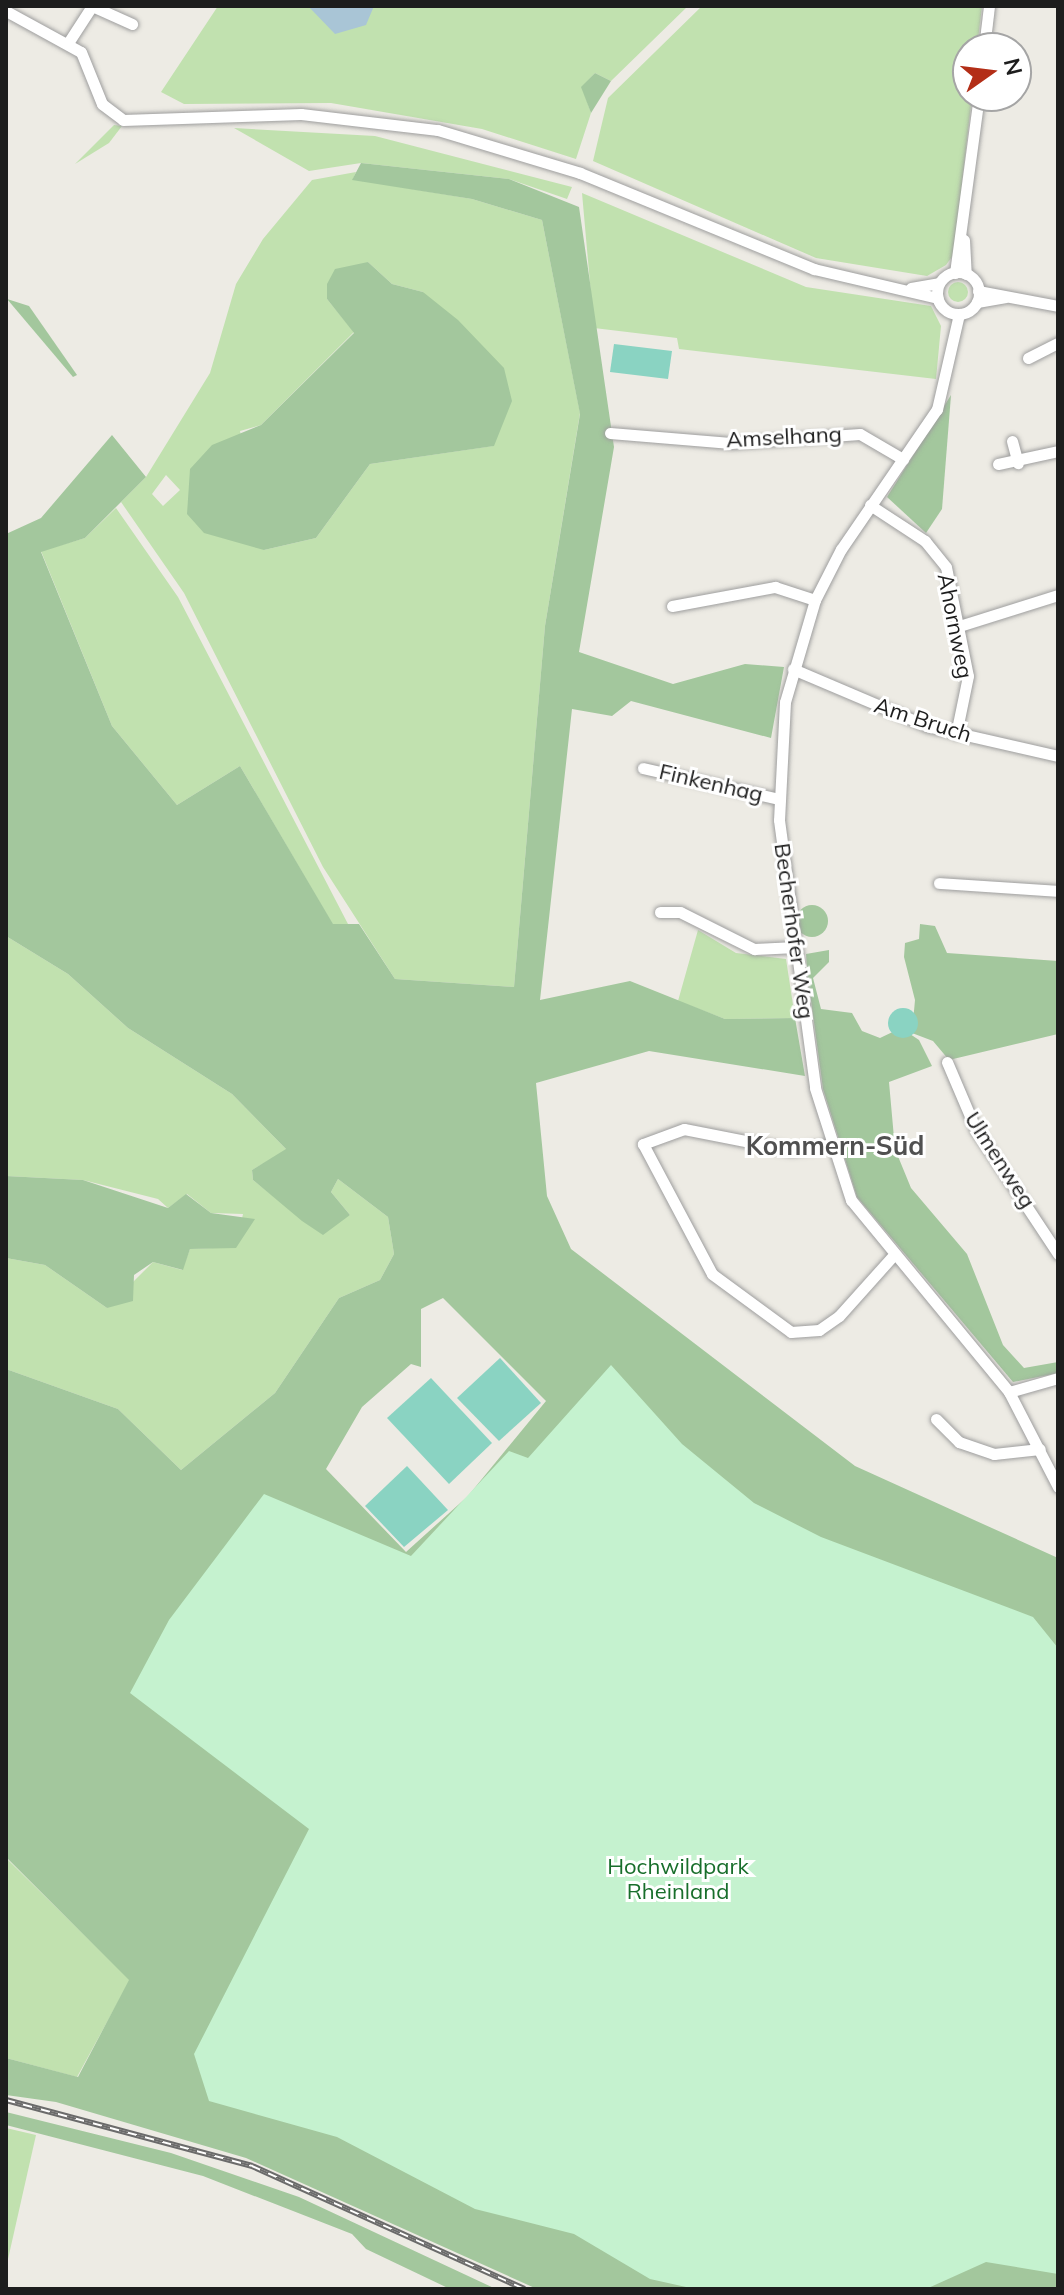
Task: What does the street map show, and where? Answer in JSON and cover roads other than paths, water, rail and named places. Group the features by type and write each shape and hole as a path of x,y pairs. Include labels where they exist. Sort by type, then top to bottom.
{"street":[{"path":"68,43 92,6 132,24"},
{"path":"986,32 989,6"},
{"path":"6,11 68,43 93,71 102,104 126,120 301,114 438,130 567,168 814,269 911,288 938,298 954,313 978,296 1006,297 1058,306"},
{"path":"977,112 960,273 978,296"},
{"path":"911,288 939,283 960,273"},
{"path":"938,298 939,283"},
{"name":"Becherhofer Weg","path":"954,313 953,343 945,392 870,505 815,600 793,669 779,799 796,947 828,1145 851,1200 892,1257 1009,1392 1058,1487"},
{"path":"1028,358 1058,343"},
{"name":"Amselhang","path":"610,433 731,443 860,434 903,459"},
{"path":"1012,441 1018,463"},
{"path":"998,464 1018,463 1058,451"},
{"name":"Ahornweg","path":"870,505 941,558 968,676 956,734"},
{"path":"672,606 775,587 815,600"},
{"path":"959,626 1058,595"},
{"name":"Am Bruch","path":"793,669 956,734 1058,756"},
{"name":"Finkenhag","path":"643,768 779,799"},
{"path":"939,883 1058,891"},
{"path":"660,912 680,912 754,949 796,947"},
{"name":"Ulmenweg","path":"947,1062 976,1130 1058,1254"},
{"path":"828,1145 791,1150 684,1129 643,1144 712,1274 791,1332 819,1330 839,1316 892,1257"},
{"path":"1009,1392 1058,1378"},
{"path":"936,1419 959,1442 994,1454 1040,1449"}],"railway":[{"path":"6,2100 252,2166 525,2289"}],"district":[{"name":"Kommern-Süd","path":"835,1146"}],"park label":[{"name":"Hochwildpark Rheinland","path":"678,1878"}]}
